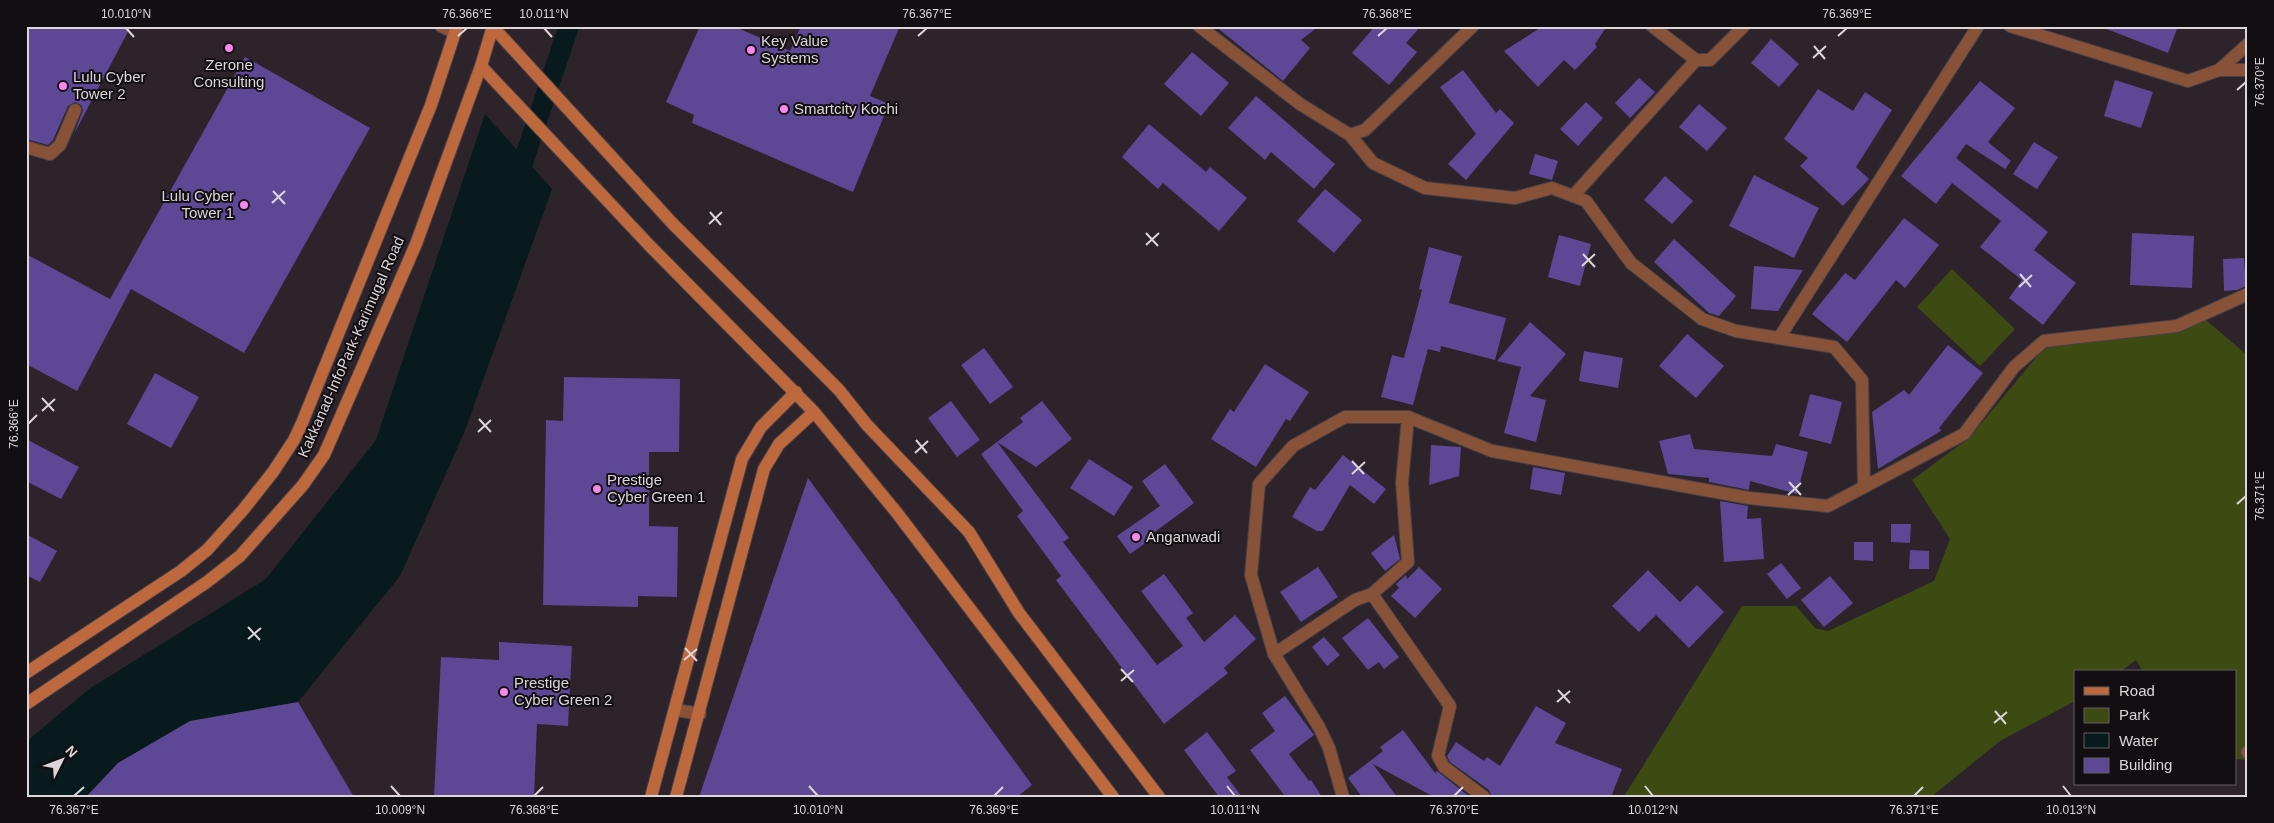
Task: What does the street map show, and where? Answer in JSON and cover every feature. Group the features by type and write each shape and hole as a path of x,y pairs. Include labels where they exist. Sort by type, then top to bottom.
{"street":[{"path":"441,26 456,30"},
{"path":"1200,26 1300,104 1350,134 1373,164 1425,188 1515,198 1552,188 1586,201 1631,263 1702,320 1736,331 1834,347 1862,380 1864,487"},
{"path":"1350,134 1365,130 1473,26"},
{"path":"1652,26 1696,60 1710,60 1744,26"},
{"path":"1779,338 1978,26"},
{"path":"2010,26 2188,81 2219,70 2248,70"},
{"path":"493,27 673,224 839,390 867,424 969,532 1020,613 1159,797"},
{"name":"Kakkanad-InfoPark-Karimugal Road","path":"26,704 207,582 240,556 303,485 324,455 416,244 481,66 493,27"},
{"name":"Kakkanad-InfoPark-Karimugal Road","path":"26,673 181,571 207,550 243,510 277,466 294,440 306,413 431,105 456,30"},
{"path":"2219,70 2248,44"},
{"path":"1573,196 1696,60"},
{"path":"481,66 649,245 814,412 897,513 1114,797"},
{"path":"26,147 50,154 60,145 75,110"},
{"path":"1343,797 1329,748 1319,727 1274,654 1252,575 1260,484 1293,446 1345,417 1408,417 1492,450 1749,498 1828,506 1964,434 2014,367 2044,341 2177,326 2248,294"},
{"path":"651,797 676,710 742,459 761,428 796,392"},
{"path":"676,797 700,714 764,469 779,444 814,412"},
{"path":"1274,654 1355,600 1372,594 1408,562 1402,483 1408,417"},
{"path":"1372,594 1450,706 1438,756 1444,768 1484,797"},
{"path":"676,710 700,714"}],"green space":[{"path":"1952,269 2015,329 1980,366 1917,307"},
{"path":"2206,320 2248,356 2248,760 2236,759 2236,670 2142,670 2136,660 2123,670 2074,670 2074,702 2000,741 1931,797 1637,797 1625,795 1742,606 1796,606 1815,628 1828,631 1934,581 1950,539 1912,480 1969,438 2044,348"}],"water":[{"path":"485,114 552,189 464,433 400,576 298,702 190,721 118,763 86,797 26,797 26,742 89,689 266,579 376,440"}],"building":[{"name":"Lulu Cyber Tower 2","path":"26,26 131,26 74,134 83,110 81,105 75,102 68,106 53,140 48,145 26,139"},
{"name":"Smartcity Kochi","path":"700,26 733,26 790,51 801,26 900,26 870,96 889,104 853,192 692,123 694,115 666,102"},
{"path":"1215,26 1319,26 1301,40 1310,48 1283,81"},
{"path":"1375,26 1421,26 1406,43 1417,52 1389,85 1352,53"},
{"path":"1543,26 1607,26 1595,44 1597,47 1575,70 1564,60 1538,87 1504,51"},
{"path":"2099,26 2178,26 2168,53"},
{"path":"1771,39 1799,64 1779,87 1751,63"},
{"path":"1192,52 1229,83 1201,116 1164,84"},
{"name":"Lulu Cyber Tower 1","path":"245,57 370,128 244,353 131,289 77,391 26,364 26,254 110,299"},
{"path":"1463,70 1496,113 1500,109 1514,123 1466,180 1448,164 1476,134 1440,87"},
{"path":"1639,78 1655,92 1630,118 1615,103"},
{"path":"2115,80 2153,92 2141,128 2104,116"},
{"path":"1980,81 2015,108 1988,142 2011,161 2005,169 1966,144 1956,158 2048,232 2034,250 2076,283 2043,325 2009,298 2022,280 1980,247 2001,221 1952,183 1936,204 1901,176"},
{"path":"1818,89 1853,111 1865,92 1892,110 1856,167 1869,179 1843,206 1800,166 1808,158 1784,139"},
{"path":"1256,96 1335,164 1314,189 1271,152 1265,160 1228,128"},
{"path":"1586,102 1603,118 1578,146 1560,129"},
{"path":"1699,104 1727,128 1707,151 1679,127"},
{"path":"1149,124 1206,172 1210,167 1247,198 1219,231 1163,183 1158,189 1122,157"},
{"path":"2034,142 2058,157 2037,189 2013,174"},
{"path":"1535,154 1558,161 1552,180 1529,174"},
{"path":"1754,175 1819,208 1794,258 1729,226"},
{"path":"1665,176 1693,201 1672,224 1644,200"},
{"path":"1325,189 1362,220 1334,253 1297,221"},
{"path":"1904,218 1939,245 1905,288 1896,280 1847,342 1812,314 1845,273 1855,280"},
{"path":"2132,233 2194,236 2192,288 2130,285"},
{"path":"1559,235 1591,244 1580,286 1548,277"},
{"path":"1674,239 1736,296 1719,316 1709,313 1654,262"},
{"path":"1429,247 1462,256 1449,303 1506,318 1495,360 1441,346 1440,352 1428,349 1413,405 1381,397 1392,355 1404,358 1422,290 1419,289"},
{"path":"2244,258 2246,286 2237,290 2224,291 2223,259"},
{"path":"1754,266 1803,270 1778,311 1751,309"},
{"path":"1530,322 1566,354 1530,396 1546,400 1536,442 1504,433 1521,367 1497,361"},
{"path":"1687,334 1724,366 1696,398 1659,366"},
{"path":"1948,345 1983,373 1939,428 1941,431 1878,469 1872,412 1904,390 1909,395"},
{"path":"984,348 1013,387 990,404 961,365"},
{"path":"1584,351 1623,358 1618,388 1579,381"},
{"path":"1265,364 1309,392 1290,421 1286,419 1256,467 1211,439 1230,409 1234,412"},
{"path":"155,373 199,397 171,448 127,424"},
{"name":"Prestige Cyber Green 1","path":"564,377 680,379 679,452 649,452 649,526 678,527 677,597 638,596 638,607 543,605 546,420 563,421"},
{"path":"1810,394 1842,402 1831,444 1799,436"},
{"path":"951,401 980,440 957,457 928,418"},
{"path":"1042,401 1072,439 1036,467 997,442 1023,422 1020,418"},
{"path":"1690,434 1694,449 1772,456 1776,444 1808,452 1797,494 1750,481 1749,490 1709,482 1709,478 1668,474 1659,441"},
{"path":"26,439 79,467 61,499 26,481"},
{"path":"997,442 1069,538 1063,542 1157,665 1183,646 1141,591 1164,574 1193,613 1186,618 1204,642 1235,615 1256,639 1224,668 1228,673 1164,724 1056,580 1061,576 1017,516 1023,511 981,454"},
{"path":"1431,445 1461,447 1459,476 1429,485"},
{"path":"1343,455 1386,489 1374,504 1350,485 1323,531 1317,531 1292,517 1310,487 1315,490"},
{"path":"1089,459 1133,487 1114,516 1070,488"},
{"path":"1165,464 1194,503 1152,534 1154,537 1130,554 1117,536 1160,506 1142,481"},
{"path":"1533,467 1565,473 1561,495 1530,489"},
{"path":"808,478 1032,785 1017,797 699,797"},
{"path":"1720,501 1748,506 1747,519 1761,518 1764,559 1724,562"},
{"path":"1891,524 1911,524 1910,543 1891,542"},
{"path":"26,534 57,551 40,582 26,575"},
{"path":"1394,535 1400,559 1385,571 1371,553"},
{"path":"1854,542 1873,542 1873,561 1854,560"},
{"path":"1910,550 1929,551 1929,569 1909,569"},
{"path":"1781,563 1801,588 1787,599 1767,574"},
{"path":"1318,567 1338,597 1301,622 1280,592"},
{"path":"1419,567 1442,589 1415,618 1391,596 1399,588 1396,584 1406,575 1407,579"},
{"path":"1648,570 1680,602 1697,585 1724,612 1689,648 1656,615 1639,632 1612,606"},
{"path":"1830,576 1853,603 1824,627 1801,600"},
{"path":"1368,618 1399,657 1384,669 1379,662 1368,670 1342,638"},
{"path":"1324,637 1340,655 1327,666 1312,647"},
{"name":"Prestige Cyber Green 2","path":"499,642 572,646 568,726 537,724 534,797 434,797 441,657 499,660"},
{"path":"1285,696 1314,735 1289,754 1309,781 1311,780 1322,797 1282,797 1284,795 1250,750 1275,731 1262,713"},
{"path":"298,702 354,797 86,797 118,763 190,721"},
{"path":"1536,706 1566,723 1555,743 1622,769 1611,797 1492,797 1489,790 1450,762 1447,756 1456,742 1484,761 1487,757 1500,766"},
{"path":"1403,730 1435,773 1437,771 1470,797 1434,797 1373,764 1397,797 1362,797 1348,778 1383,751 1380,747"},
{"path":"1207,732 1236,771 1227,777 1242,797 1219,797 1184,750"}],"waterway":[{"path":"516,183 569,26"}],"place":[{"name":"Zerone Consulting","path":"229,48"},
{"name":"Key Value Systems","path":"751,50"},
{"name":"Lulu Cyber Tower 2","path":"63,86"},
{"name":"Smartcity Kochi","path":"784,109"},
{"name":"Lulu Cyber Tower 1","path":"244,205"},
{"name":"Prestige Cyber Green 1","path":"597,489"},
{"name":"Anganwadi","path":"1136,537"},
{"name":"Prestige Cyber Green 2","path":"504,692"}]}
